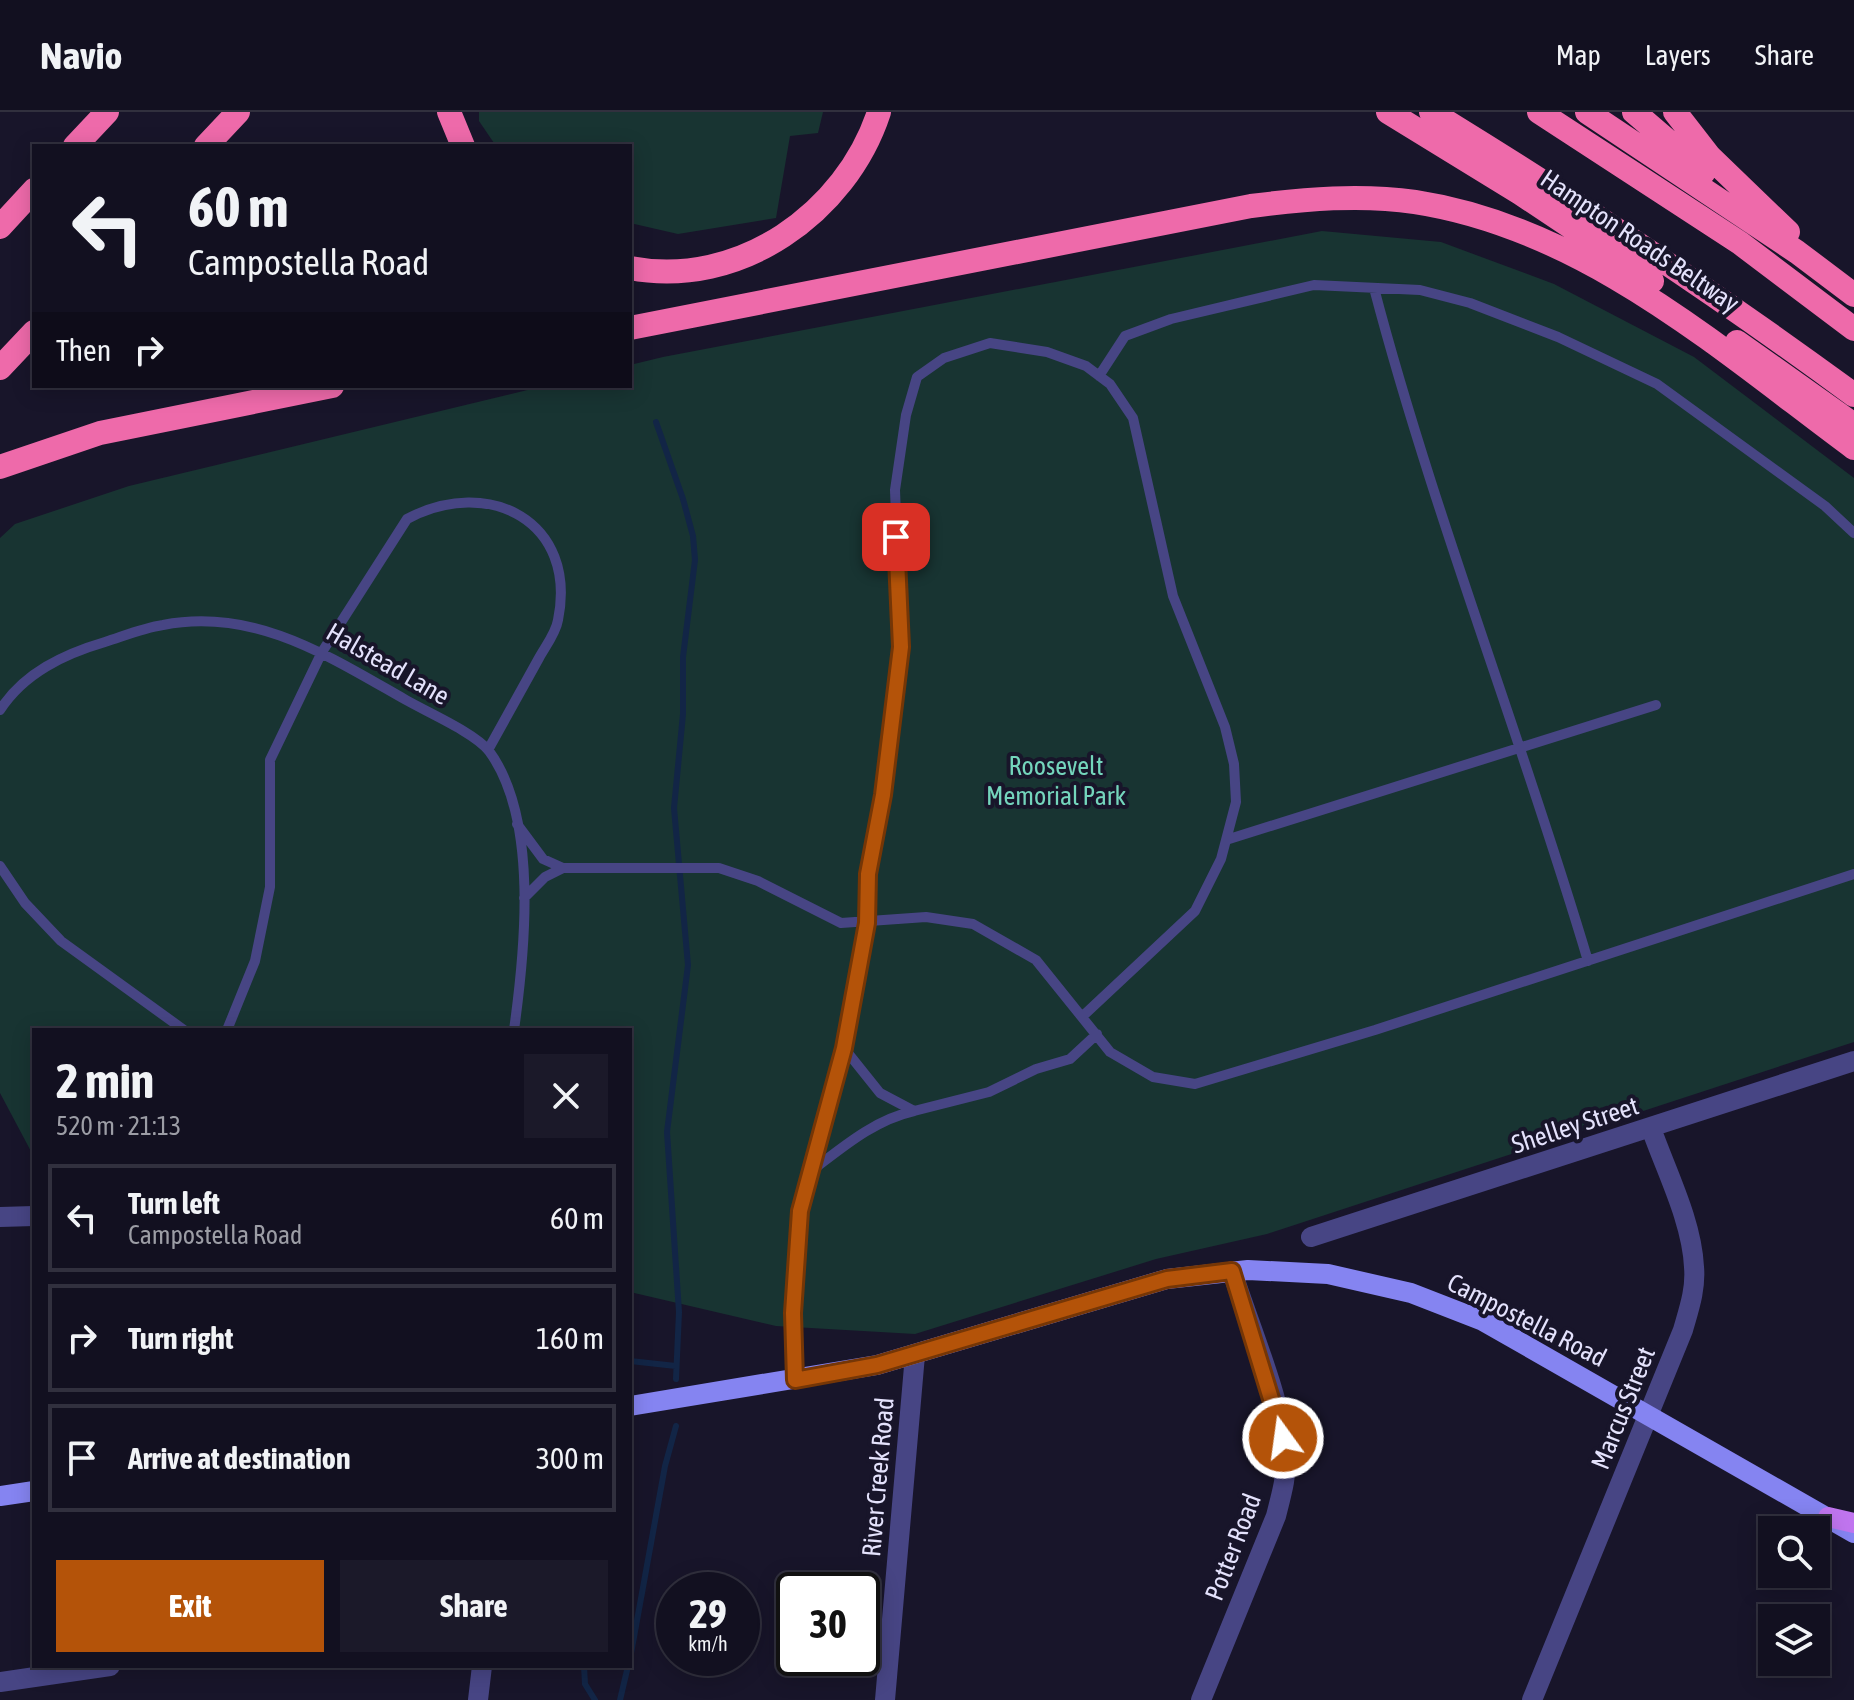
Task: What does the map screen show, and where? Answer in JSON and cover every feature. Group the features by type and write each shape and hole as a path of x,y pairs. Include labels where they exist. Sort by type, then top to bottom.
{"highway":[{"path":"77,144 107,112"},
{"path":"208,144 238,112"},
{"path":"449,112 462,144"},
{"path":"632,268 695,269 727,262 762,248 799,226 838,189 860,157 879,112"},
{"name":"Hampton Roads Beltway","path":"1388,112 1581,234 1854,425"},
{"path":"1431,112 1582,205 1743,313 1854,395"},
{"path":"1539,112 1740,243 1854,329"},
{"path":"1587,112 1797,252 1854,294"},
{"path":"1634,112 1797,252"},
{"path":"1675,112 1710,157 1854,294"},
{"path":"0,227 32,192"},
{"path":"632,328 1251,206 1346,198 1391,200 1481,218 1583,259 1682,321 1854,448"},
{"path":"0,368 32,334"},
{"path":"0,467 100,433 322,388"}],"main road":[{"name":"Campostella Road","path":"632,1406 844,1373 915,1355 1167,1279 1232,1271 1328,1274 1411,1293 1483,1321 1826,1516"},
{"path":"0,1496 32,1491"},
{"path":"1830,1517 1854,1523"},
{"name":"Campostella Road","path":"1830,1518 1854,1533"}],"street":[{"name":"Shelley Street","path":"1311,1237 1854,1061"},
{"name":"Marcus Street","path":"1532,1700 1683,1330 1694,1290 1695,1265 1651,1128"},
{"path":"0,1217 32,1216"},
{"name":"Potter Road","path":"1201,1700 1276,1516 1284,1484 1286,1455 1280,1422 1232,1271"},
{"name":"River Creek Road","path":"885,1700 915,1355"},
{"path":"0,1682 96,1668"},
{"path":"478,1700 482,1668"}],"lane":[{"path":"1099,376 1125,336 1171,319 1314,285 1420,290 1470,303 1558,337 1657,384 1825,506 1854,533"},
{"path":"1374,288 1402,393 1521,748 1588,961"},
{"path":"795,1380 793,1313 800,1211 844,1048 867,923 868,874 883,795 901,647 895,490 906,415 917,377 944,358 990,343 1047,352 1086,366 1110,384 1133,418 1173,596 1225,727 1234,764 1236,802 1221,859 1195,911 1084,1015"},
{"path":"228,1028 255,961 270,887 270,760 322,652 407,519 431,506 466,501 503,505 538,527 555,559 562,585 558,623 488,750 514,805 525,872 521,980 514,1028"},
{"name":"Halstead Lane","path":"0,710 27,679 71,652 164,624 227,621 307,643 488,750"},
{"path":"1226,840 1656,705"},
{"path":"517,824 543,859 563,868 719,868 758,881 841,923 926,917 973,924 1036,960 1084,1015 1110,1052 1153,1077 1195,1084 1854,874"},
{"path":"0,866 25,903 61,941 181,1028"},
{"path":"524,898 545,877 563,868"},
{"path":"810,1172 855,1138 893,1116 989,1092 1036,1069 1070,1059 1097,1034"},
{"path":"844,1048 880,1093 914,1111"}],"green space":[{"path":"479,112 823,112 818,133 790,136 776,218 678,234 632,223 632,144 495,144 479,121"},
{"name":"Roosevelt Memorial Park","path":"1322,231 1441,242 1554,284 1694,357 1854,478 1854,1042 1267,1234 1156,1259 915,1334 776,1326 632,1292 632,1028 32,1028 32,1153 0,1093 0,538 15,524 129,486 536,388 632,388 632,365"}],"waterway":[{"path":"656,422 683,499 693,536 695,560 683,657 683,714 674,808 688,965 667,1132 679,1312 676,1379"},
{"path":"632,1361 676,1366"},
{"path":"632,1648 665,1466 676,1426"},
{"path":"584,1668 585,1684 595,1700"},
{"path":"620,1700 628,1668"}],"route":[{"path":"896,537 901,647 883,795 868,874 867,923 844,1048 800,1211 793,1313 795,1380 844,1373 941,1348 1167,1279 1232,1271 1283,1438"}]}
